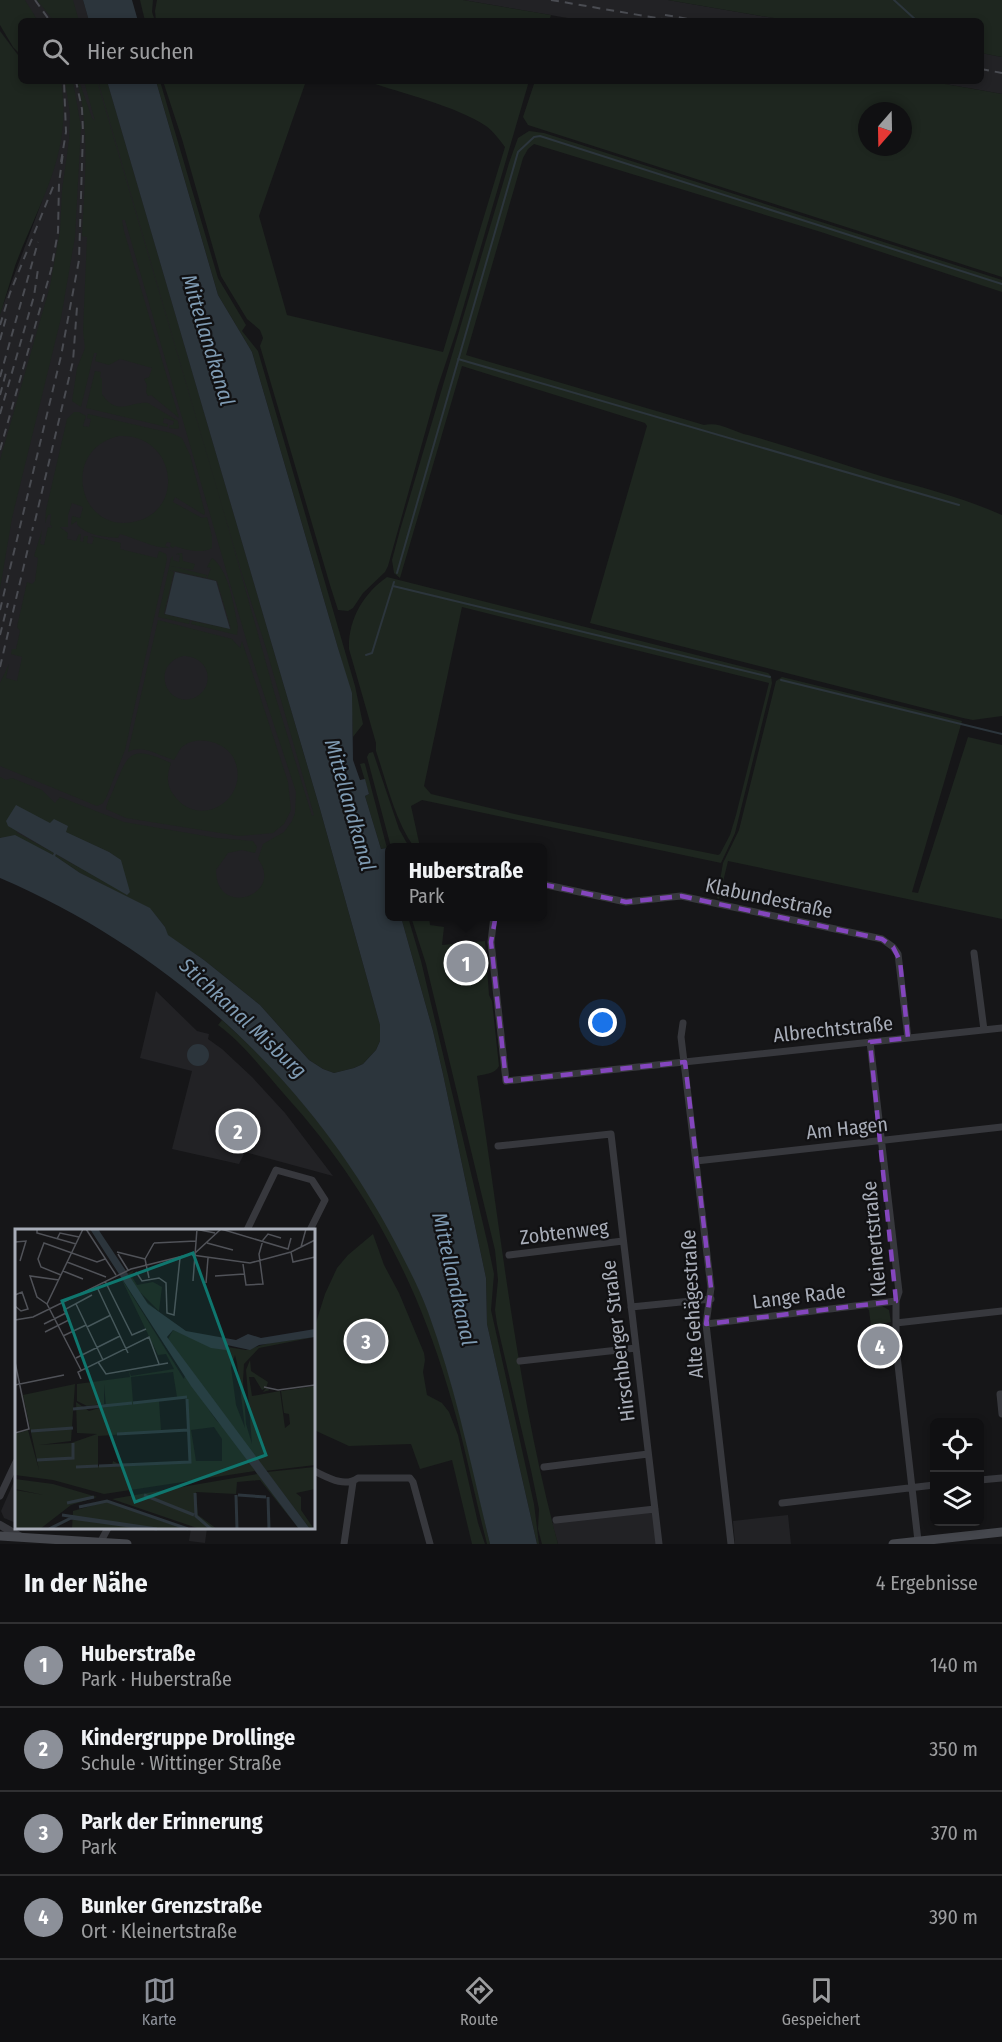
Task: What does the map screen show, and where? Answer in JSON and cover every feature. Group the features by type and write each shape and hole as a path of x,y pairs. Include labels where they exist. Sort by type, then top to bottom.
{"main road":[{"path":"892,1544 1002,1532"},
{"path":"0,1536 127,1544"}],"street":[{"name":"Klabundestraße","path":"547,885 626,902 681,896 882,939 888,942 898,954 908,1038"},
{"name":"Albrechtstraße","path":"493,921 491,942 506,1082 1002,1028"},
{"path":"974,953 984,1030"},
{"path":"682,1023 681,1037 685,1062"},
{"name":"Kleinertstraße","path":"870,1042 899,1292 896,1301 896,1347 918,1541"},
{"name":"Alte Gehägestraße","path":"685,1062 711,1288 706,1324 731,1544"},
{"name":"Am Hagen","path":"696,1161 1002,1127"},
{"name":"Hirschberger Straße","path":"498,1146 611,1134 659,1544"},
{"path":"247,1229 276,1170 312,1180 325,1200 310,1229"},
{"name":"Zobtenweg","path":"509,1255 623,1241"},
{"path":"631,1308 711,1299"},
{"name":"Lange Rade","path":"706,1324 896,1301"},
{"path":"896,1323 1002,1311"},
{"path":"520,1361 636,1348"},
{"path":"1002,1394 1000,1394 1002,1414"},
{"path":"544,1467 648,1454"},
{"path":"0,1496 15,1464"},
{"path":"315,1471 337,1482 353,1482 358,1478 410,1478 430,1544"},
{"path":"984,1480 1002,1478"},
{"path":"345,1544 353,1482"},
{"path":"782,1503 930,1486"},
{"path":"556,1520 655,1509"},
{"path":"0,1525 21,1536"},
{"path":"101,1541 107,1529"}],"highlighted area":[{"path":"503,876 626,902 681,896 882,939 893,947 900,961 908,1038 870,1042 896,1301 706,1324 711,1288 685,1062 506,1081 491,942"}],"shaded area":[{"path":"0,0 25,0 36,18 18,18 18,52 0,25"},
{"path":"19,0 83,0 88,18 32,18"},
{"path":"37,0 73,0 78,18 52,18"},
{"path":"140,0 153,0 154,18 144,18"},
{"path":"157,0 463,0 551,15 550,18 156,18"},
{"path":"463,0 668,0 773,18 568,18"},
{"path":"668,0 1002,0 1002,57 984,54 984,18 773,18"},
{"path":"0,31 18,55 18,84 61,84 63,107 58,155 43,199 15,266 0,315"},
{"path":"984,54 1002,57 1002,94 945,84 984,84"},
{"path":"56,84 108,84 284,686 380,1025 0,838 0,313 42,201"},
{"path":"65,84 74,84 81,127 75,237 61,318 12,518 0,589 0,460 50,286 60,231 70,114"},
{"path":"78,84 80,84 95,121 85,84 98,84 312,816 314,815 266,648 242,574 99,84 108,84 320,809 380,1025 380,1041 376,1050 363,1064 354,1068 334,1073 309,1060 260,1005 204,960 167,935 165,927 150,909 80,873 55,856 55,854 109,884 128,890 120,860 109,852 65,832 67,827 51,823 16,832 54,853 53,855 13,836 0,838 0,777 6,780 12,778 42,790 55,803 60,797 124,822 217,838 253,841 257,847 255,853 242,850 228,853 216,870 219,885 226,894 236,898 257,891 263,883 264,872 258,859 263,844 284,832 295,813 296,792 248,646 125,220 122,220 124,231 179,418 151,395 148,396 144,379 149,377 152,368 120,359 109,365 95,361 97,353 94,353 81,407 72,401 77,368 85,348 83,331 87,237 82,236 85,139"},
{"path":"157,84 161,84 218,278 246,325 242,331 258,351 355,686 363,724 353,737 351,693 252,352 218,295"},
{"path":"164,84 305,84 259,216 287,315 443,352 505,147 489,128 460,112 375,84 528,84 457,329 438,386 388,566 348,611 338,610 330,585 260,346 263,338 260,330 247,319 221,276"},
{"path":"534,84 945,84 1002,94 1002,277 528,125 523,117"},
{"path":"529,131 544,133 1002,280 1002,292 821,232 534,144 523,158 466,355 704,425 721,426 959,498 1002,515 1002,716 973,720 963,718 590,623 647,426 645,423 462,366 400,578 394,573 392,560 400,530 509,163 518,138"},
{"path":"95,371 101,372 102,394 108,401 119,407 148,403 178,421 179,428 169,428 174,421 164,418 163,423 168,424 167,427 86,408"},
{"path":"74,412 79,412 86,416 83,426 89,427 91,419 87,418 88,414 171,433 182,438 190,455 205,513 204,515 175,497 173,502 202,518 207,517 212,536 212,548 199,551 175,546 173,548 170,546 171,543 167,542 165,546 170,548 157,546 120,534 118,538 96,535 85,531 77,524 77,521 71,525 72,516 80,518 83,507 72,503 68,515 68,527 60,527 68,533 67,539 76,541 81,534 80,541 83,542 84,536 88,536 87,543 92,544 94,538 91,536 121,543 120,549 157,558 159,551 166,554 167,559 125,750 106,798 97,806 0,766 0,683 9,664 6,678 17,681 22,657 11,654 12,649 16,649 20,631 17,627 27,582 32,584 35,581 38,558 34,556 42,530 40,544 44,545 48,527 52,526 50,525 51,514 48,515 45,523 46,510 67,419","holes":["119,436 138,438 153,447 163,459 168,474 167,490 162,504 150,515 133,522 114,522 99,515 89,503 83,488 83,472 89,456 100,444"]},
{"path":"182,553 183,561 195,564 193,570 171,566 207,575 206,578 170,570 174,572 164,614 190,620 189,624 158,617 171,558 173,556 173,560 179,562 180,555 176,554"},
{"path":"212,558 223,572 230,589 238,626 237,635 191,624 192,621 231,629 217,581 207,578 211,568 207,567"},
{"path":"387,577 768,673 772,683 735,833 721,863 422,800 411,806 419,843 411,843 401,825 376,751 376,743 349,649 354,618 371,591","holes":["462,607 769,683 730,835 718,855 519,815 431,794 424,786"]},
{"path":"158,620 232,639 240,648 242,641 288,782 291,810 284,824 273,833 239,836 126,818 106,809 124,766 133,755 147,754 171,763 168,779 173,794 184,805 196,810 209,810 221,805 230,797 236,785 238,772 229,751 209,741 201,740 187,744 181,748 174,760 145,750 128,752","holes":["183,656 198,660 205,667 208,677 201,693 186,700 170,693 165,677 167,668 173,661"]},
{"path":"782,677 962,721 912,892 918,893 968,737 1002,745 1002,919 728,861 719,899 717,898 723,863 739,830 776,681"},
{"path":"373,752 399,829 407,843 390,843 367,757"},
{"path":"360,764 365,764 386,843 385,848 381,849 365,796 369,794"},
{"path":"402,921 409,921 421,961 488,1245 494,1274 491,1310 534,1504 539,1544 537,1544 487,1324 486,1278 433,1031"},
{"path":"412,921 430,921 430,925 444,927 442,945 485,941 489,995 492,1001 499,1066 492,1072 477,1076 502,1253 531,1429 558,1544 542,1544 538,1529 539,1509 497,1324 495,1310 498,1280 495,1250 426,964"},
{"path":"156,991 197,1031 209,1034 208,1039 252,1077 285,1113 333,1176 245,1152 239,1164 172,1149 192,1071 140,1058"},
{"path":"222,1020 254,1050 315,1117 367,1191 390,1230 410,1270 438,1339 463,1426 490,1544 487,1544 463,1443 434,1344 401,1267 382,1230 338,1160 253,1058 218,1025"},
{"path":"373,1234 384,1265 399,1293 424,1353 423,1372 427,1395 442,1403 449,1412 458,1435 485,1544 472,1544 452,1460 420,1469 411,1444 349,1446 315,1430 315,1326 325,1294 337,1268 348,1255"},
{"path":"880,1305 889,1310 891,1322 871,1326 869,1310 865,1307"},
{"path":"15,1479 15,1523 4,1518 1,1511"},
{"path":"653,1512 657,1544 558,1544 552,1523"},
{"path":"788,1515 791,1544 735,1544 733,1521"},
{"path":"191,1529 207,1529 205,1543 189,1541"}],"water":[{"path":"83,0 132,0 137,18 88,18"},
{"path":"108,84 157,84 218,295 252,352 352,693 353,760 360,780 365,779 369,794 365,796 381,849 385,848 385,921 402,921 433,1031 486,1278 487,1324 537,1544 490,1544 455,1398 424,1303 395,1242 361,1183 321,1127 277,1075 229,1026 177,982 121,942 62,908 0,878 0,838 15,835 53,855 54,853 8,826 6,821 16,805 50,823 54,819 68,826 66,832 121,860 130,892 127,895 56,854 55,856 80,873 150,908 165,927 168,935 204,960 260,1005 309,1060 334,1073 363,1064 376,1050 380,1041 380,1025 320,809"},
{"path":"175,572 216,581 230,629 165,614"},
{"path":"198,1044 206,1047 209,1055 206,1063 198,1066 190,1063 187,1055 190,1047"}],"waterway":[{"path":"894,0 914,18"},
{"path":"397,573 518,152 534,137 540,136 1002,284"},
{"path":"458,359 959,505"},
{"path":"366,655 372,653 394,582"},
{"path":"393,586 770,677"},
{"path":"781,680 1002,734"}],"railway":[{"path":"35,0 48,18"},
{"path":"551,0 656,18"},
{"path":"665,15 683,18"},
{"path":"984,70 1002,73"},
{"path":"61,162 66,132 64,84"},
{"path":"0,610 61,356 79,260 83,132 82,109 77,84"},
{"path":"0,450 51,270 58,232 59,183 63,153"},
{"path":"0,325 10,293 55,182"},
{"path":"0,377 38,242"},
{"path":"0,414 34,296 38,269"},
{"path":"35,521 73,361 77,307"},
{"path":"0,340 6,318"},
{"path":"0,395 7,369"},
{"path":"0,667 33,527"},
{"path":"0,635 8,603"}],"place":[{"name":"Huberstraße","path":"466,963"},
{"name":"Kindergruppe Drollinge","path":"238,1131"},
{"name":"Park der Erinnerung","path":"366,1341"},
{"name":"Bunker Grenzstraße","path":"880,1346"}],"water label":[{"name":"Mittellandkanal","path":"208,340"},
{"name":"Mittellandkanal","path":"350,805"},
{"name":"Stichkanal Misburg","path":"243,1018"},
{"name":"Mittellandkanal","path":"454,1279"}]}
